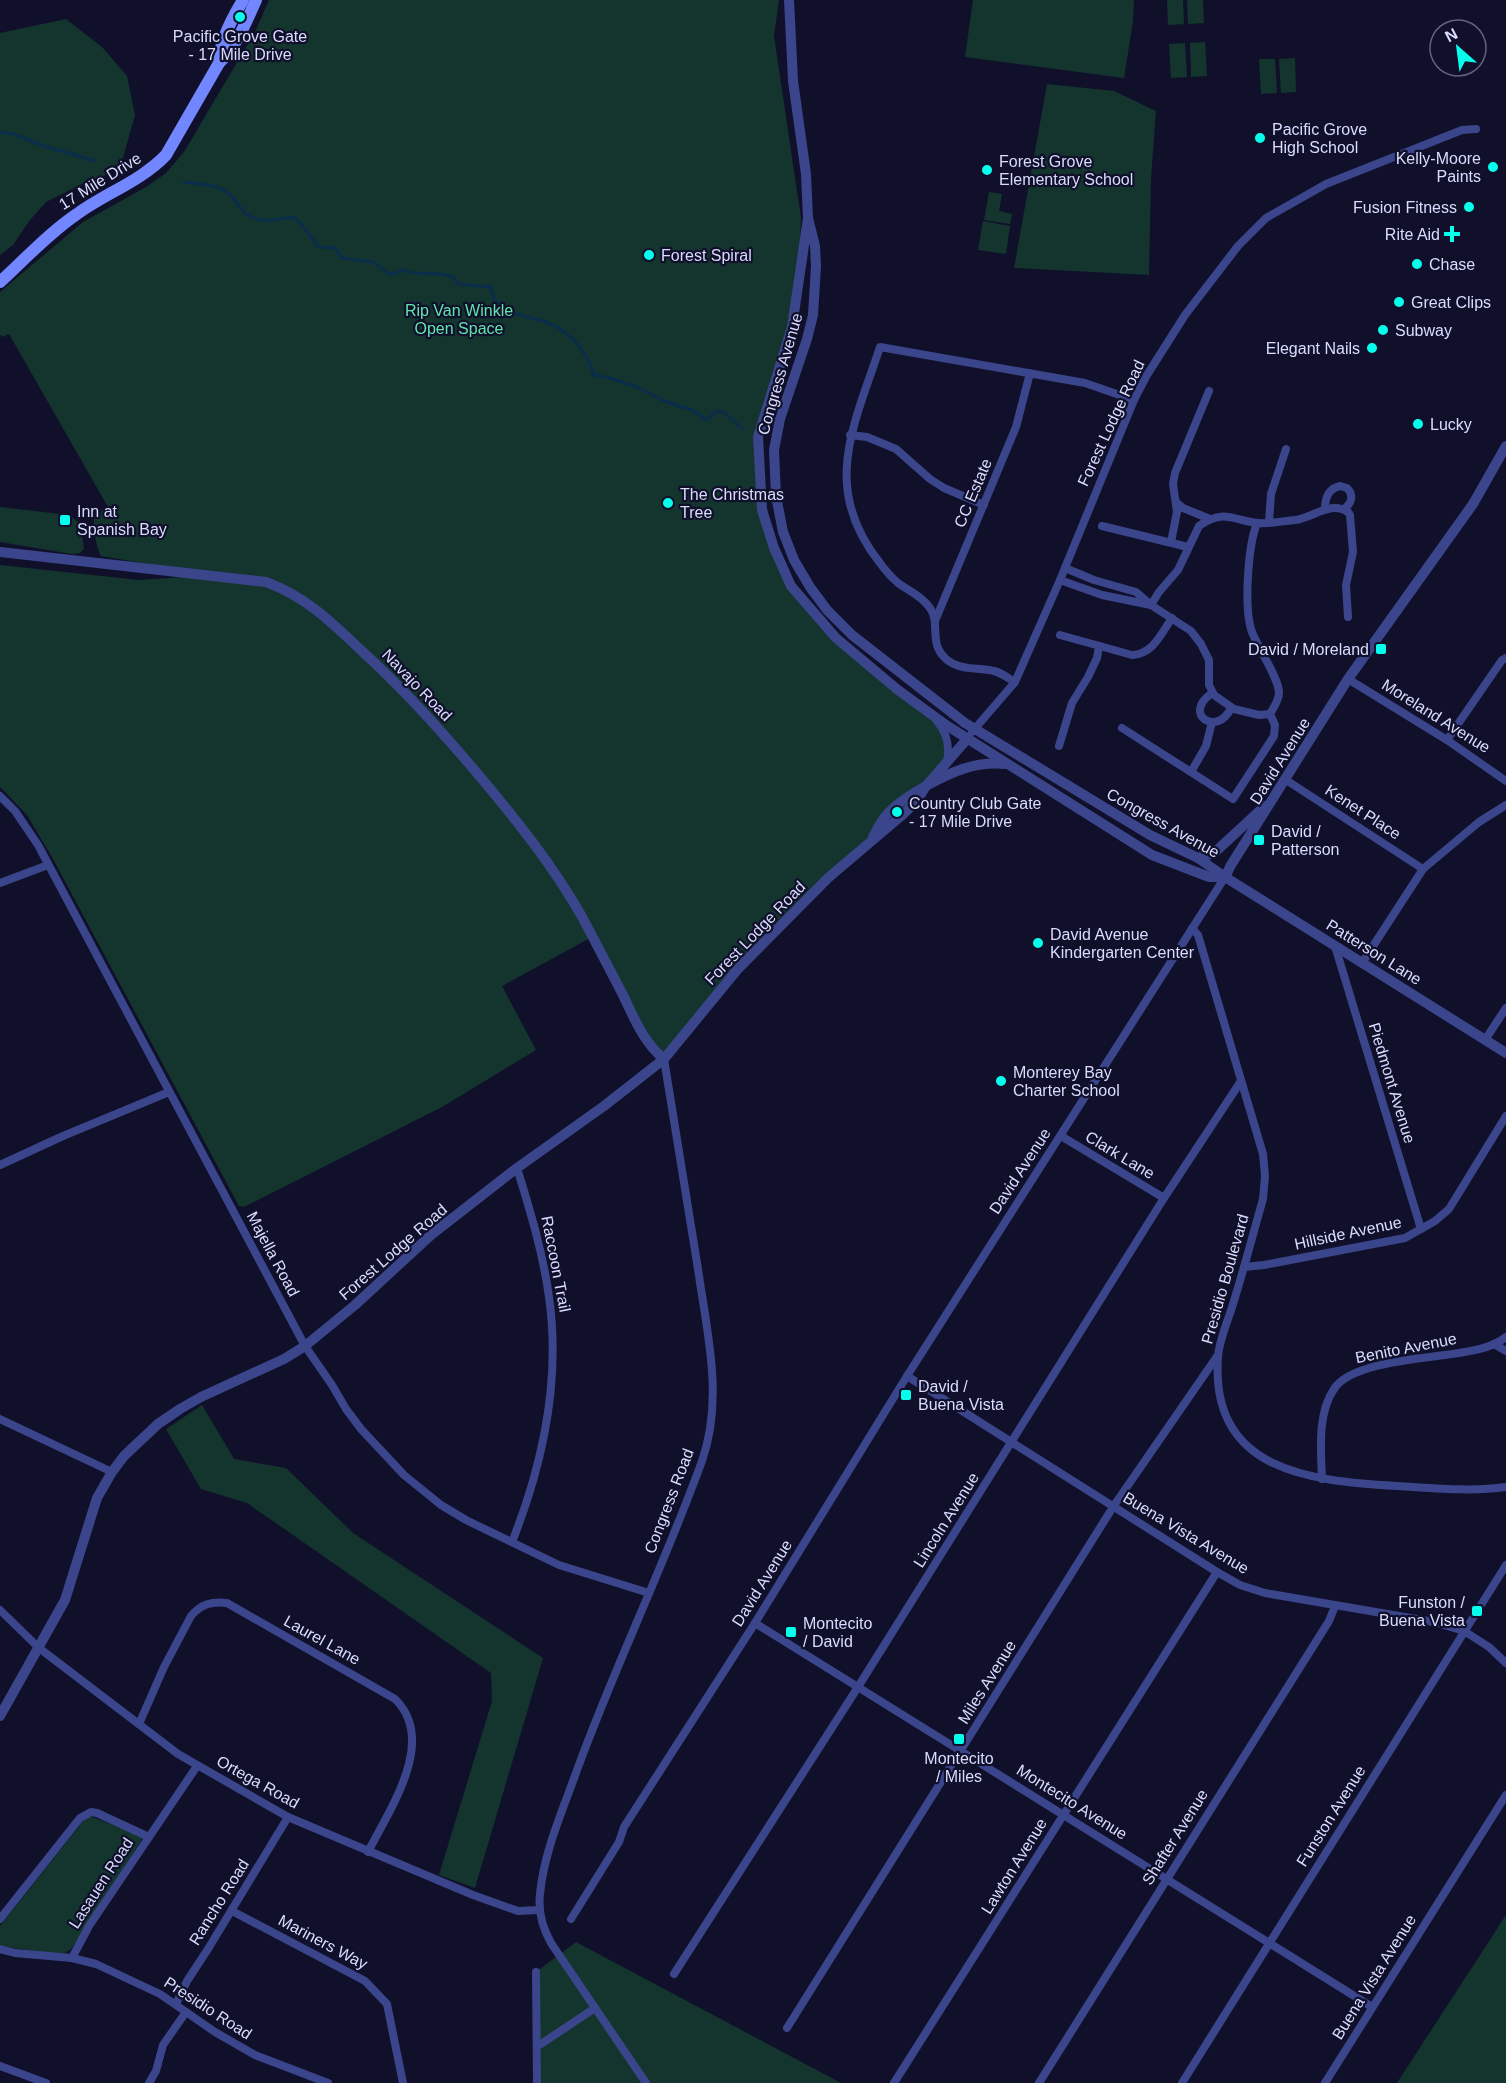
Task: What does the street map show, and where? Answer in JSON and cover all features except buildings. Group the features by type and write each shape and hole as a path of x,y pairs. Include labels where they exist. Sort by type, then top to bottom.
{"main road":[{"name":"17 Mile Drive","path":"219,63 219,54 231,21 243,0"},
{"name":"17 Mile Drive","path":"0,282 79,213 156,165 166,155 219,63 227,56 243,30 256,0"}],"street":[{"name":"Congress Avenue","path":"789,0 793,81 806,174 808,218 792,327 758,437 764,522 791,586 836,638 930,714 971,733 1150,835 1198,858 1225,877"},
{"name":"Forest Lodge Road","path":"0,1716 65,1600 97,1498 112,1472 139,1442 180,1409 284,1359 305,1346 355,1305 431,1235 664,1059 737,970 828,878 916,802 926,786 1015,682 1060,580 1134,400 1185,315 1238,246 1266,218 1326,184 1462,129 1476,129"},
{"name":"Congress Avenue","path":"808,218 815,246 813,315 780,419 774,450 776,496 783,532 794,560 810,587 827,610 852,635 1009,764 1152,855 1209,877 1225,877"},
{"path":"1015,682 995,671 964,668 946,659 936,643 932,610 897,582 885,569 857,527 848,494 847,448 880,347 1085,383 1134,400"},
{"name":"CC Estate","path":"935,621 1016,427 1030,373"},
{"path":"1171,542 1177,512 1173,484 1175,473 1209,391"},
{"path":"850,435 867,437 896,449 930,479 944,488 984,505"},
{"name":"David Avenue","path":"571,1919 619,1842 624,1827 755,1623 907,1376 1225,877 1348,679 1473,504 1506,446"},
{"path":"1269,522 1271,494 1286,449"},
{"path":"1325,509 1330,491 1340,486 1347,488 1351,494 1351,501 1344,509"},
{"path":"1176,502 1197,515 1211,519"},
{"path":"1151,605 1178,570 1199,526 1211,519 1234,516 1257,523 1309,517 1325,509 1344,509 1350,515 1353,552 1346,585 1348,617"},
{"path":"1065,568 1094,580 1136,592 1151,605 1191,631 1206,652 1210,665 1209,685 1212,693 1230,708 1259,716 1270,714 1277,702 1279,689 1257,642 1249,616 1252,536 1257,523"},
{"path":"1102,526 1188,547"},
{"name":"Navajo Road","path":"0,552 266,582 296,594 312,606 421,708 502,804 558,878 580,913 639,1028 653,1051 664,1059"},
{"path":"1060,580 1102,595 1151,605"},
{"path":"1059,635 1132,655 1146,653 1153,647 1172,618"},
{"path":"1059,746 1072,703 1088,678 1097,658 1099,646"},
{"path":"1447,740 1502,660 1506,658"},
{"name":"Moreland Avenue","path":"1348,679 1447,740 1506,781"},
{"path":"1212,693 1203,700 1199,707 1203,718 1212,722 1225,717 1230,708"},
{"path":"930,714 944,731 948,747 947,762"},
{"path":"1122,728 1233,799 1274,736 1275,725 1270,714"},
{"path":"1191,772 1206,746 1212,722"},
{"path":"926,786 941,777 969,766 1009,764"},
{"name":"Kenet Place","path":"1286,780 1424,869"},
{"name":"Majella Road","path":"0,796 26,827 48,865 305,1346 356,1423 404,1475 441,1505 560,1565 649,1593"},
{"path":"1198,858 1214,853 1274,798"},
{"path":"1362,963 1424,869 1479,822 1506,805"},
{"path":"0,883 48,865"},
{"name":"Patterson Lane","path":"1225,877 1506,1053"},
{"name":"Presidio Boulevard","path":"1192,928 1198,935 1263,1154 1265,1176 1263,1199 1218,1355 1219,1388 1228,1423 1235,1435 1264,1459 1322,1479 1439,1489 1506,1487"},
{"name":"Piedmont Avenue","path":"1335,946 1421,1229"},
{"path":"1485,1040 1506,1008"},
{"name":"Congress Road","path":"646,2083 546,1935 539,1910 550,1843 612,1679 702,1460 711,1429 714,1398 706,1321 664,1059"},
{"name":"Lincoln Avenue","path":"674,1974 858,1688 1164,1198 1240,1081"},
{"path":"0,1166 63,1136 169,1092"},
{"name":"Hillside Avenue","path":"1244,1267 1405,1238 1435,1221 1449,1209 1506,1116"},
{"name":"Clark Lane","path":"1061,1136 1164,1198"},
{"name":"Raccoon Trail","path":"512,1542 541,1456 549,1412 553,1357 549,1297 538,1241 518,1168"},
{"name":"Benito Avenue","path":"1322,1479 1323,1422 1330,1396 1340,1382 1357,1371 1417,1358 1471,1351 1494,1344 1506,1337"},
{"path":"1494,1344 1506,1351"},
{"name":"Miles Avenue","path":"787,2028 1113,1507 1218,1355"},
{"name":"Buena Vista Avenue","path":"907,1376 1217,1572 1251,1590 1434,1622 1464,1631 1506,1663"},
{"path":"0,1419 112,1472"},
{"name":"Funston Avenue","path":"1182,2083 1506,1565"},
{"name":"Lawton Avenue","path":"894,2083 1217,1572"},
{"name":"Laurel Lane","path":"139,1724 164,1667 191,1616 210,1603 227,1603 395,1699 409,1716 414,1741 406,1775 368,1852"},
{"name":"Shafter Avenue","path":"1039,2083 1323,1631 1335,1606"},
{"name":"Ortega Road","path":"0,1610 39,1648 197,1766 288,1817 368,1852 518,1911 539,1910"},
{"name":"Montecito Avenue","path":"755,1623 1372,2007"},
{"name":"Lasauen Road","path":"72,1958 89,1926 197,1766"},
{"name":"Buena Vista Avenue","path":"1325,2083 1506,1795"},
{"path":"0,1918 85,1814 97,1813 149,1837"},
{"name":"Rancho Road","path":"176,2004 187,1981 288,1817"},
{"name":"Mariners Way","path":"232,1911 365,1981 374,1989 387,2004 390,2013 397,2064 403,2083"},
{"path":"0,1949 15,1953 72,1958"},
{"name":"Presidio Road","path":"72,1958 113,1971 176,2004 215,2032 255,2055 328,2083"},
{"path":"536,1972 537,2083"},
{"path":"538,2046 595,2008"},
{"path":"149,2083 156,2071 163,2045 186,2012"},
{"path":"0,2066 46,2083"}],"green space":[{"name":"Rip Van Winkle Open Space","path":"269,0 779,0 774,36 801,218 792,327 762,422 759,460 774,548 812,612 944,731 947,762 908,796 870,842 737,970 664,1059 653,1051 592,937 502,986 536,1050 442,1107 244,1207 239,1206 53,859 27,815 0,787 0,565 139,580 211,575 101,556 95,536 94,519 95,515 108,507 9,334 2,337 0,334 0,292 83,222 146,187 166,173 184,152 255,32"},
{"path":"973,0 1134,0 1124,78 965,57"},
{"path":"1167,0 1183,0 1184,24 1168,25"},
{"path":"1187,0 1203,0 1204,23 1188,24"},
{"path":"66,19 102,47 127,76 135,115 122,161 104,176 46,202 13,245 0,255 0,33"},
{"path":"1205,42 1207,76 1191,77 1190,43"},
{"path":"1185,43 1187,77 1171,78 1169,44"},
{"path":"1295,58 1296,92 1281,93 1279,59"},
{"path":"1259,59 1275,59 1277,93 1261,94"},
{"path":"1047,84 1114,91 1156,111 1151,178 1149,275 1014,268"},
{"path":"989,192 1002,194 999,211 1012,214 1010,224 984,220"},
{"path":"983,221 1010,226 1006,254 978,250"},
{"path":"0,507 69,515 80,524 84,549 80,553 72,554 0,542"},
{"path":"202,1405 234,1459 286,1468 353,1533 543,1658 475,1888 439,1875 492,1701 491,1673 247,1503 201,1489 166,1429"},
{"path":"90,1816 141,1836 142,1839 77,1941 62,1955 0,1946 0,1926 84,1820"},
{"path":"1506,1915 1506,2083 1397,2083"},
{"path":"576,1942 841,2083 537,2083 536,1972"}],"waterway":[{"path":"0,132 14,134 44,146 95,161"},
{"path":"184,182 224,190 246,214 256,219 296,218 319,247 335,248 342,258 373,262 391,275 403,270 413,273 441,274 453,277 458,284 491,287 495,300 501,306 523,316 546,322 567,334 584,353 594,375 639,388 664,401 692,410 706,420 717,411 725,413 743,429"}],"place":[{"name":"Pacific Grove Gate - 17 Mile Drive","path":"240,17"},
{"name":"Pacific Grove High School","path":"1260,138"},
{"name":"Kelly-Moore Paints","path":"1493,167"},
{"name":"Forest Grove Elementary School","path":"987,170"},
{"name":"Fusion Fitness","path":"1469,207"},
{"name":"Rite Aid","path":"1452,234"},
{"name":"Forest Spiral","path":"649,255"},
{"name":"Chase","path":"1417,264"},
{"name":"Great Clips","path":"1399,302"},
{"name":"Subway","path":"1383,330"},
{"name":"Elegant Nails","path":"1372,348"},
{"name":"Lucky","path":"1418,424"},
{"name":"The Christmas Tree","path":"668,503"},
{"name":"Inn at Spanish Bay","path":"65,520"},
{"name":"David / Moreland","path":"1381,649"},
{"name":"Country Club Gate - 17 Mile Drive","path":"897,812"},
{"name":"David / Patterson","path":"1259,840"},
{"name":"David Avenue Kindergarten Center","path":"1038,943"},
{"name":"Monterey Bay Charter School","path":"1001,1081"},
{"name":"David / Buena Vista","path":"906,1395"},
{"name":"Funston / Buena Vista","path":"1477,1611"},
{"name":"Montecito / David","path":"791,1632"},
{"name":"Montecito / Miles","path":"959,1739"}]}
